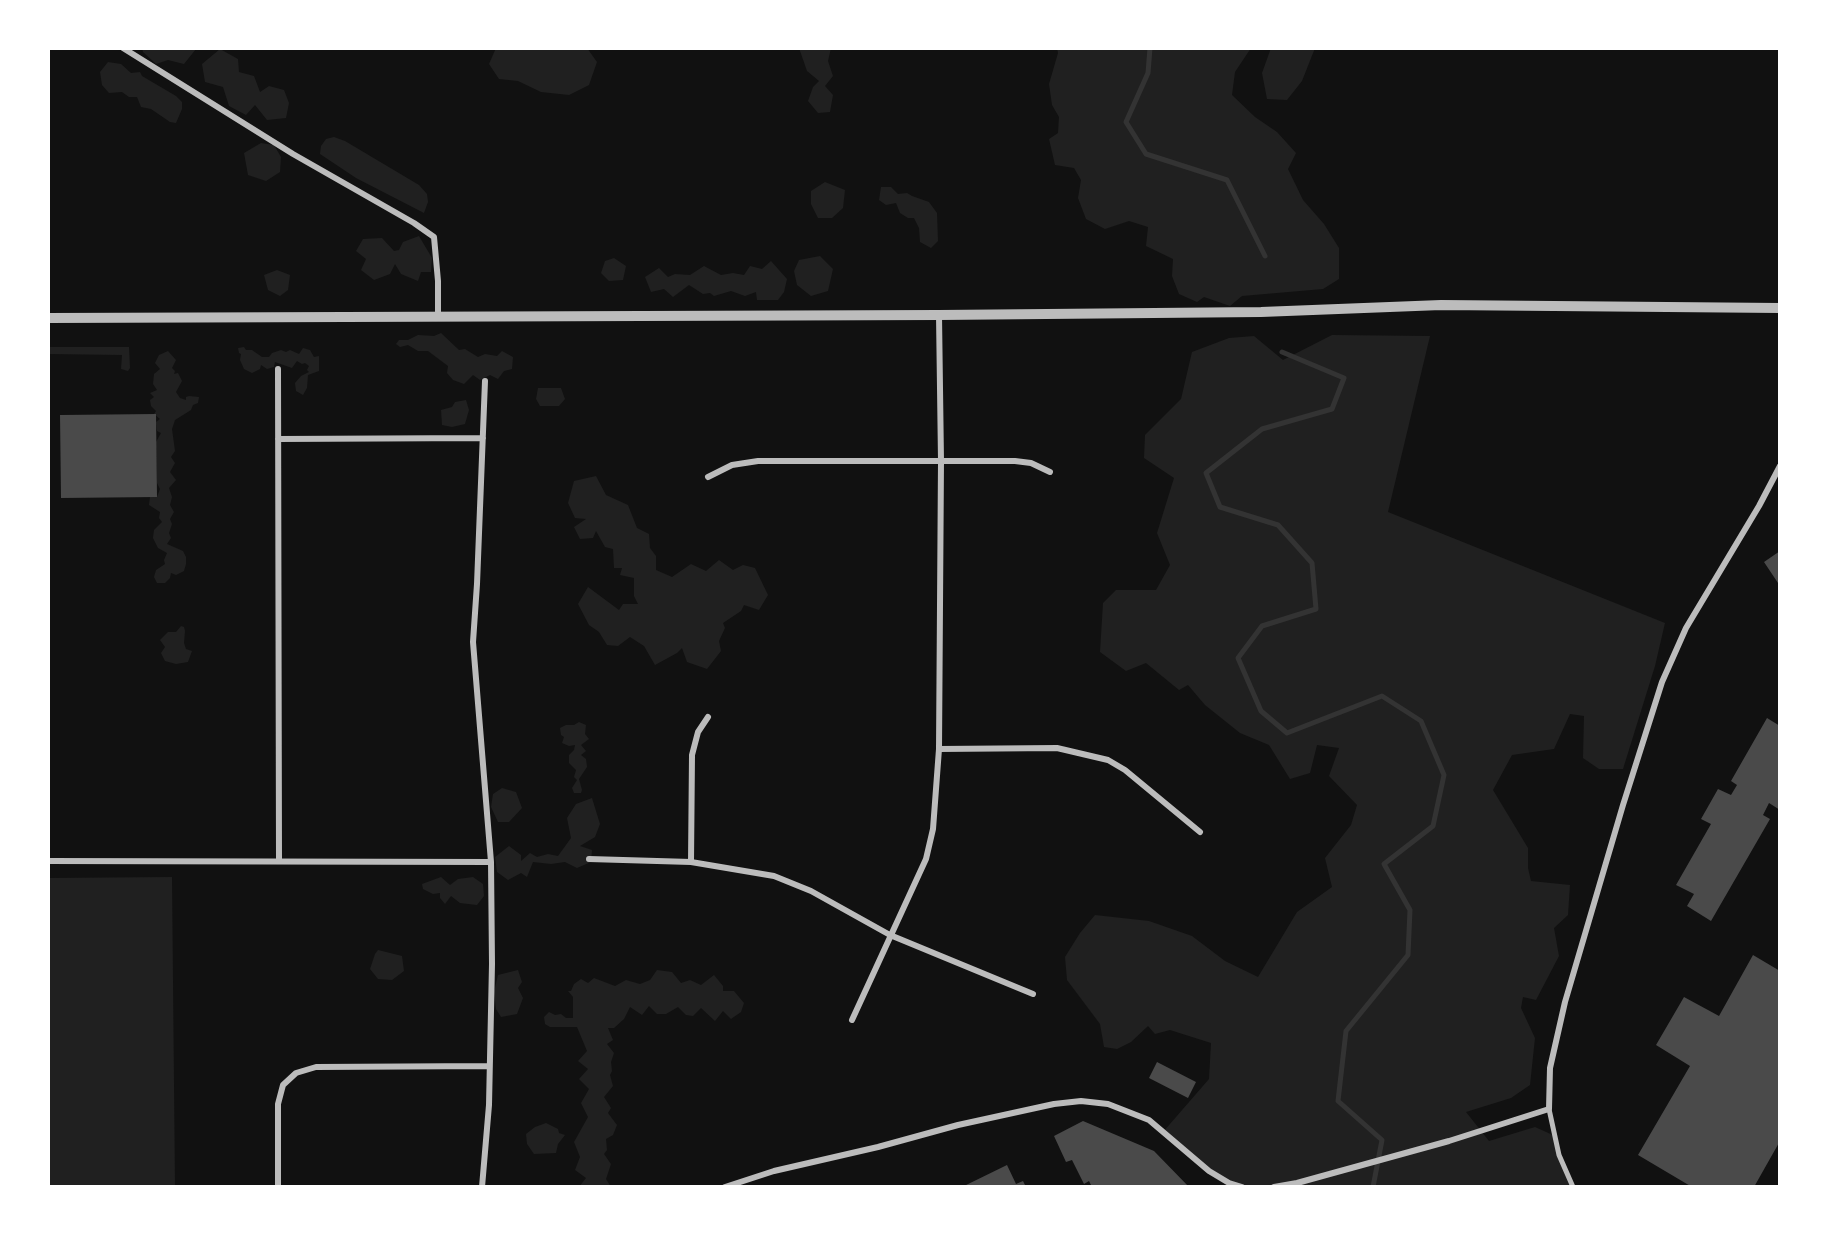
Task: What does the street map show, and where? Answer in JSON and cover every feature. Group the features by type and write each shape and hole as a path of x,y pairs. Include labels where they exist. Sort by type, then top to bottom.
{"street":[{"path":"123,48 293,154 394,211 434,237 438,316"},
{"path":"48,318 1261,312 1441,305 1780,308"},
{"path":"852,1020 926,859 933,828 939,749 941,461 939,315"},
{"path":"278,369 279,861"},
{"path":"482,1187 489,1105 492,964 491,861 473,642 485,381"},
{"path":"278,439 483,438"},
{"path":"708,477 732,465 758,461 1015,461 1031,463 1050,472"},
{"path":"1573,1187 1559,1155 1549,1109 1550,1068 1566,1002 1623,805 1662,682 1686,628 1780,466"},
{"path":"691,862 693,755 698,732 708,717"},
{"path":"939,749 1057,748 1108,760 1125,770 1200,832"},
{"path":"590,859 691,862 774,876 811,891 890,935 1033,994"},
{"path":"48,861 491,861"},
{"path":"278,1187 278,1104 283,1085 296,1073 316,1067 489,1066"},
{"path":"725,1187 774,1171 879,1147 958,1125 1054,1104 1081,1101 1108,1104 1149,1120 1209,1172 1242,1187"},
{"path":"1274,1187 1297,1183 1449,1141 1549,1109"}],"shaded area":[{"path":"142,48 196,49 184,64 168,60 156,64 143,52"},
{"path":"496,48 587,48 597,62 589,85 569,95 541,92 518,81 499,79 489,64"},
{"path":"799,48 831,48 828,61 833,76 825,86 833,95 830,112 818,113 808,101 813,87 819,81 807,71"},
{"path":"1057,48 1251,48 1235,72 1232,95 1255,117 1277,132 1296,153 1288,169 1303,200 1324,224 1339,248 1339,279 1323,289 1242,296 1230,306 1204,297 1197,302 1179,294 1172,276 1173,259 1146,246 1148,227 1129,221 1105,229 1086,219 1078,198 1081,180 1074,168 1055,165 1049,139 1058,133 1059,117 1052,105 1049,84 1058,53"},
{"path":"1271,48 1315,48 1302,81 1287,100 1267,99 1262,73"},
{"path":"220,49 238,59 239,72 254,76 260,92 269,86 284,90 289,103 286,118 267,120 255,105 246,115 229,106 223,87 205,82 202,64"},
{"path":"108,62 121,64 131,73 140,72 142,76 176,96 182,102 182,109 176,123 170,122 151,109 141,107 137,97 129,97 122,92 109,93 102,85 100,72"},
{"path":"334,137 345,141 419,185 427,194 428,202 424,213 356,178 320,154 321,146 326,139"},
{"path":"261,143 274,145 281,157 280,172 266,181 248,175 244,153"},
{"path":"825,182 845,190 843,208 832,218 818,218 811,204 811,191"},
{"path":"881,187 891,187 898,194 907,193 929,202 937,213 938,241 931,248 920,242 919,228 914,218 908,218 900,213 896,203 886,205 879,200"},
{"path":"419,236 432,258 431,272 421,272 418,281 401,274 395,264 390,274 374,280 361,270 366,259 356,251 363,239 382,238 394,251 399,250 403,242"},
{"path":"820,256 833,269 828,291 811,296 797,285 794,271 799,260"},
{"path":"614,258 626,266 623,280 609,281 601,273 605,261"},
{"path":"771,261 787,279 784,292 778,300 757,300 756,292 745,296 731,291 714,296 710,293 703,294 689,285 673,297 664,289 651,292 645,277 659,268 668,277 675,274 690,275 704,266 721,275 733,273 744,275 750,266 762,269"},
{"path":"277,270 290,275 288,290 280,296 268,290 264,275"},
{"path":"441,333 459,350 465,349 478,357 485,354 497,356 502,351 513,357 512,369 504,371 498,379 490,375 480,380 473,375 464,384 453,380 447,373 448,366 428,351 418,351 408,345 400,347 396,344 399,340 408,340 418,335 434,336"},
{"path":"1332,335 1430,336 1388,512 1665,623 1655,666 1623,769 1599,769 1583,758 1584,716 1570,714 1554,749 1512,755 1493,790 1528,848 1528,868 1531,881 1570,885 1568,915 1554,928 1559,956 1536,1000 1523,997 1521,1008 1535,1038 1530,1085 1511,1098 1466,1112 1489,1141 1535,1127 1555,1136 1573,1187 1242,1187 1209,1171 1163,1132 1209,1079 1211,1043 1170,1030 1155,1034 1148,1026 1131,1042 1117,1049 1104,1047 1100,1024 1067,980 1065,957 1095,915 1149,921 1192,936 1225,961 1258,977 1297,912 1332,887 1325,858 1351,825 1357,805 1329,776 1339,748 1317,745 1310,773 1290,779 1269,745 1240,733 1205,705 1188,685 1179,690 1146,663 1126,671 1100,652 1103,603 1116,590 1156,590 1170,565 1157,533 1174,478 1144,458 1145,435 1181,399 1192,352 1229,338 1254,336 1283,360"},
{"path":"48,347 129,347 130,368 128,371 121,369 122,355 48,354"},
{"path":"244,347 262,357 269,357 272,353 281,350 286,352 290,350 299,354 303,348 310,350 314,357 319,356 319,371 308,375 307,388 303,395 296,391 295,383 309,372 307,370 309,366 297,361 292,368 275,362 274,367 267,369 261,365 260,369 252,373 244,369 240,360 241,354 238,348"},
{"path":"168,351 176,360 172,368 175,371 174,374 178,373 182,381 176,392 180,398 186,400 189,396 199,397 198,403 193,405 191,410 175,420 172,429 175,451 171,457 175,463 170,472 176,480 169,488 172,497 170,505 174,512 170,519 171,538 167,544 183,551 186,564 184,571 176,575 171,573 165,583 157,583 154,577 156,570 165,564 167,553 158,548 153,538 154,530 162,522 159,518 160,512 149,505 150,497 157,497 160,489 157,483 156,442 161,433 157,431 156,422 160,419 154,414 156,411 151,406 150,400 154,397 150,393 157,390 153,384 154,374 160,369 155,363 159,355"},
{"path":"538,388 561,388 565,399 559,406 540,406 536,399"},
{"path":"466,400 469,410 465,424 452,427 442,425 441,410 452,407 455,402"},
{"path":"596,476 606,495 628,505 637,528 649,534 650,548 656,556 656,570 672,577 691,564 706,571 719,560 733,570 743,565 755,568 768,595 759,610 744,605 741,611 723,623 725,628 719,641 721,651 707,669 687,662 682,648 655,665 644,646 630,637 618,646 607,645 599,632 589,625 578,604 588,587 619,610 623,604 638,604 634,596 634,578 620,575 622,568 614,568 613,549 605,547 596,531 593,538 580,539 574,527 586,519 575,518 568,503 574,481"},
{"path":"181,626 185,631 186,649 192,651 188,662 176,664 165,661 161,653 165,647 160,640 168,632 176,632"},
{"path":"579,722 586,725 585,734 589,739 581,745 586,751 581,755 586,759 587,767 579,779 582,790 581,793 574,793 572,788 577,780 574,777 576,770 569,763 569,755 575,745 569,746 562,743 564,737 561,735 560,728"},
{"path":"502,788 516,792 522,808 509,822 498,822 491,807 493,794"},
{"path":"592,798 600,824 595,837 580,846 592,850 591,862 577,868 565,862 551,864 533,862 527,877 521,873 508,880 497,872 495,857 509,846 521,855 521,861 530,853 537,857 548,854 558,856 571,838 567,818 576,804"},
{"path":"172,877 175,1187 48,1187 48,878"},
{"path":"441,877 450,885 458,879 473,877 483,884 484,896 477,905 460,903 451,896 445,904 440,898 440,893 433,894 423,889 422,884"},
{"path":"378,950 402,956 404,971 392,980 378,979 370,969"},
{"path":"518,970 522,982 518,988 523,998 517,1014 501,1017 496,1009 494,992 498,975"},
{"path":"657,970 672,972 681,983 690,980 701,985 714,975 723,986 723,991 734,991 744,1003 741,1012 731,1019 723,1011 715,1021 701,1008 693,1016 686,1015 678,1007 666,1014 657,1014 649,1006 642,1015 630,1007 624,1019 614,1028 608,1028 613,1040 607,1044 614,1053 610,1075 613,1086 604,1097 611,1108 608,1113 617,1125 613,1135 606,1139 607,1150 604,1154 611,1164 606,1179 611,1187 579,1187 586,1178 575,1170 580,1157 574,1142 588,1117 581,1103 589,1089 579,1079 588,1069 578,1061 587,1051 577,1027 550,1027 545,1024 544,1017 549,1012 573,1018 573,997 568,991 571,991 574,984 581,979 588,983 594,978 615,986 626,980 640,984 650,980"},
{"path":"546,1123 565,1135 558,1144 556,1153 534,1154 527,1144 526,1134"}],"building":[{"path":"156,414 157,497 61,498 60,415"},
{"path":"1780,551 1780,586 1764,562"},
{"path":"1767,718 1780,726 1780,810 1769,803 1763,815 1770,819 1711,921 1687,906 1694,894 1676,885 1711,824 1701,819 1718,789 1731,795 1737,785 1731,781"},
{"path":"1753,955 1780,971 1780,1141 1754,1187 1692,1187 1638,1155 1690,1066 1656,1045 1684,997 1719,1016"},
{"path":"1157,1062 1196,1082 1188,1098 1149,1078"},
{"path":"1083,1121 1154,1151 1189,1187 1092,1187 1089,1181 1084,1184 1072,1160 1066,1162 1054,1136"},
{"path":"1007,1165 1016,1184 1023,1181 1026,1187 962,1187"}],"waterway":[{"path":"1150,48 1148,73 1126,122 1146,154 1227,180 1265,256"},
{"path":"1282,352 1344,378 1332,409 1262,429 1206,473 1220,507 1278,525 1312,563 1316,609 1262,626 1238,658 1261,711 1287,733 1382,696 1421,721 1444,775 1433,826 1384,864 1410,910 1408,955 1346,1031 1338,1101 1382,1140 1373,1187"}]}
